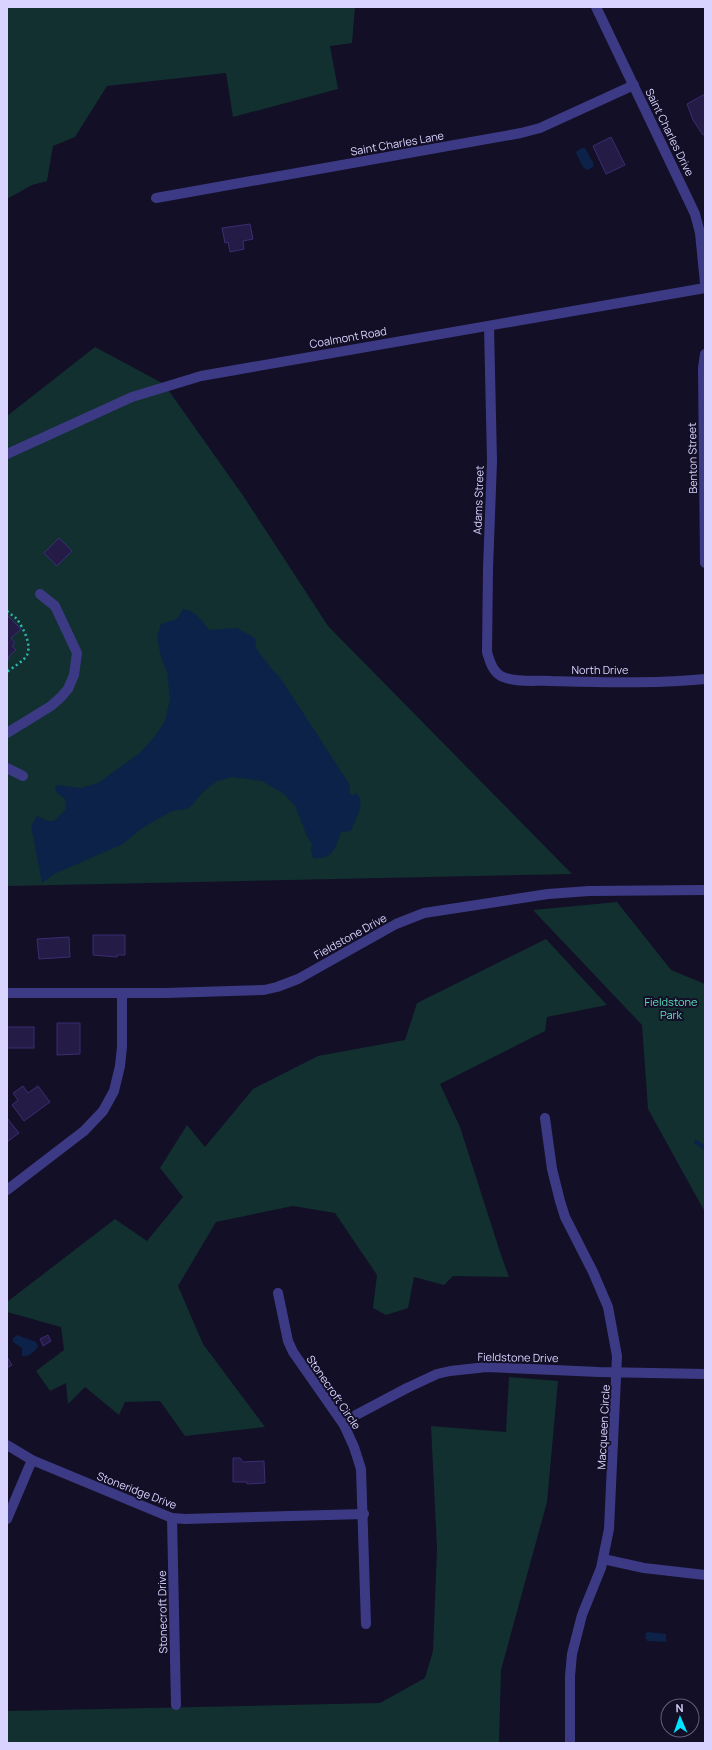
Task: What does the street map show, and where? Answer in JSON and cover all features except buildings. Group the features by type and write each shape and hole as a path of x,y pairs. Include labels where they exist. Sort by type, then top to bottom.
{"street":[{"name":"Saint Charles Drive","path":"596,7 695,214 700,233 705,283"},
{"name":"Saint Charles Lane","path":"156,198 521,133 540,128 634,85"},
{"name":"Coalmont Road","path":"7,454 132,397 186,380 228,370 705,288"},
{"name":"Adams Street","path":"489,326 492,461 487,652 491,665 497,674"},
{"name":"Benton Street","path":"705,354 703,368 705,563"},
{"path":"7,733 51,706 68,689 74,675 77,653 55,606 40,594"},
{"name":"North Drive","path":"497,674 514,680 581,682 686,681 705,679"},
{"path":"7,768 23,776"},
{"name":"Fieldstone Drive","path":"7,993 122,992 165,994 245,992 277,987 298,979 396,924 424,913 548,894 589,891 705,890"},
{"path":"7,1190 84,1131 102,1111 114,1091 120,1066 122,1047 122,992"},
{"name":"Macqueen Circle","path":"545,1118 552,1169 565,1217 593,1272 608,1307 616,1342 617,1372 611,1514 604,1559 582,1615 572,1654 570,1676 570,1743"},
{"name":"Stonecroft Circle","path":"278,1293 288,1341 293,1352 344,1425 354,1447 361,1469 364,1514 366,1624"},
{"name":"Fieldstone Drive","path":"344,1425 356,1415 407,1388 437,1374 450,1371 487,1367 705,1374"},
{"name":"Stoneridge Drive","path":"7,1445 32,1460 172,1518 185,1519 364,1514"},
{"path":"7,1519 32,1460"},
{"name":"Stonecroft Drive","path":"172,1518 176,1705"},
{"path":"604,1559 665,1572 705,1575"}],"path":[{"path":"7,611 16,618 23,629 28,646 27,655 7,672"}],"green space":[{"path":"7,7 355,7 352,43 330,46 338,89 233,117 226,73 107,86 75,137 53,146 47,181 32,185 7,199"},
{"path":"95,347 164,384 244,497 328,626 572,874 7,886 7,416"},
{"name":"Fieldstone Park","path":"617,902 671,970 705,984 705,1212 648,1109 642,1025 533,910"},
{"path":"546,939 607,1005 547,1017 545,1031 440,1084 460,1127 509,1277 453,1276 444,1285 414,1277 408,1308 386,1315 373,1308 377,1275 335,1213 293,1206 216,1222 178,1286 203,1344 265,1427 185,1436 160,1401 125,1402 119,1415 85,1387 68,1404 66,1383 50,1391 36,1371 64,1350 61,1327 7,1312 7,1302 115,1219 147,1241 183,1197 160,1168 187,1125 205,1147 253,1089 318,1056 405,1040 417,1003"},
{"path":"509,1377 558,1381 547,1502 501,1670 499,1743 7,1743 7,1711 380,1703 425,1678 433,1651 437,1548 431,1426 506,1432"}],"water":[{"path":"582,148 585,148 593,162 593,167 587,170 583,167 576,153"},
{"path":"183,609 191,611 195,614 209,630 237,628 255,638 256,648 279,676 350,785 349,793 353,795 356,793 359,797 359,811 351,831 341,832 335,848 329,855 320,858 313,858 311,851 312,844 307,836 295,806 284,794 262,781 233,777 217,781 203,792 187,809 172,811 142,828 123,844 54,874 42,883 31,826 37,816 48,821 54,821 66,809 65,799 56,792 55,788 57,785 81,788 98,783 140,753 155,736 165,721 170,699 167,672 161,657 157,637 161,624 177,619"},
{"path":"17,1335 36,1342 38,1346 34,1352 29,1355 22,1356 22,1348 13,1342 13,1338"},
{"path":"646,1633 666,1634 666,1642 647,1641 647,1639 645,1639"}],"waterway":[{"path":"696,1142 705,1148"}]}
